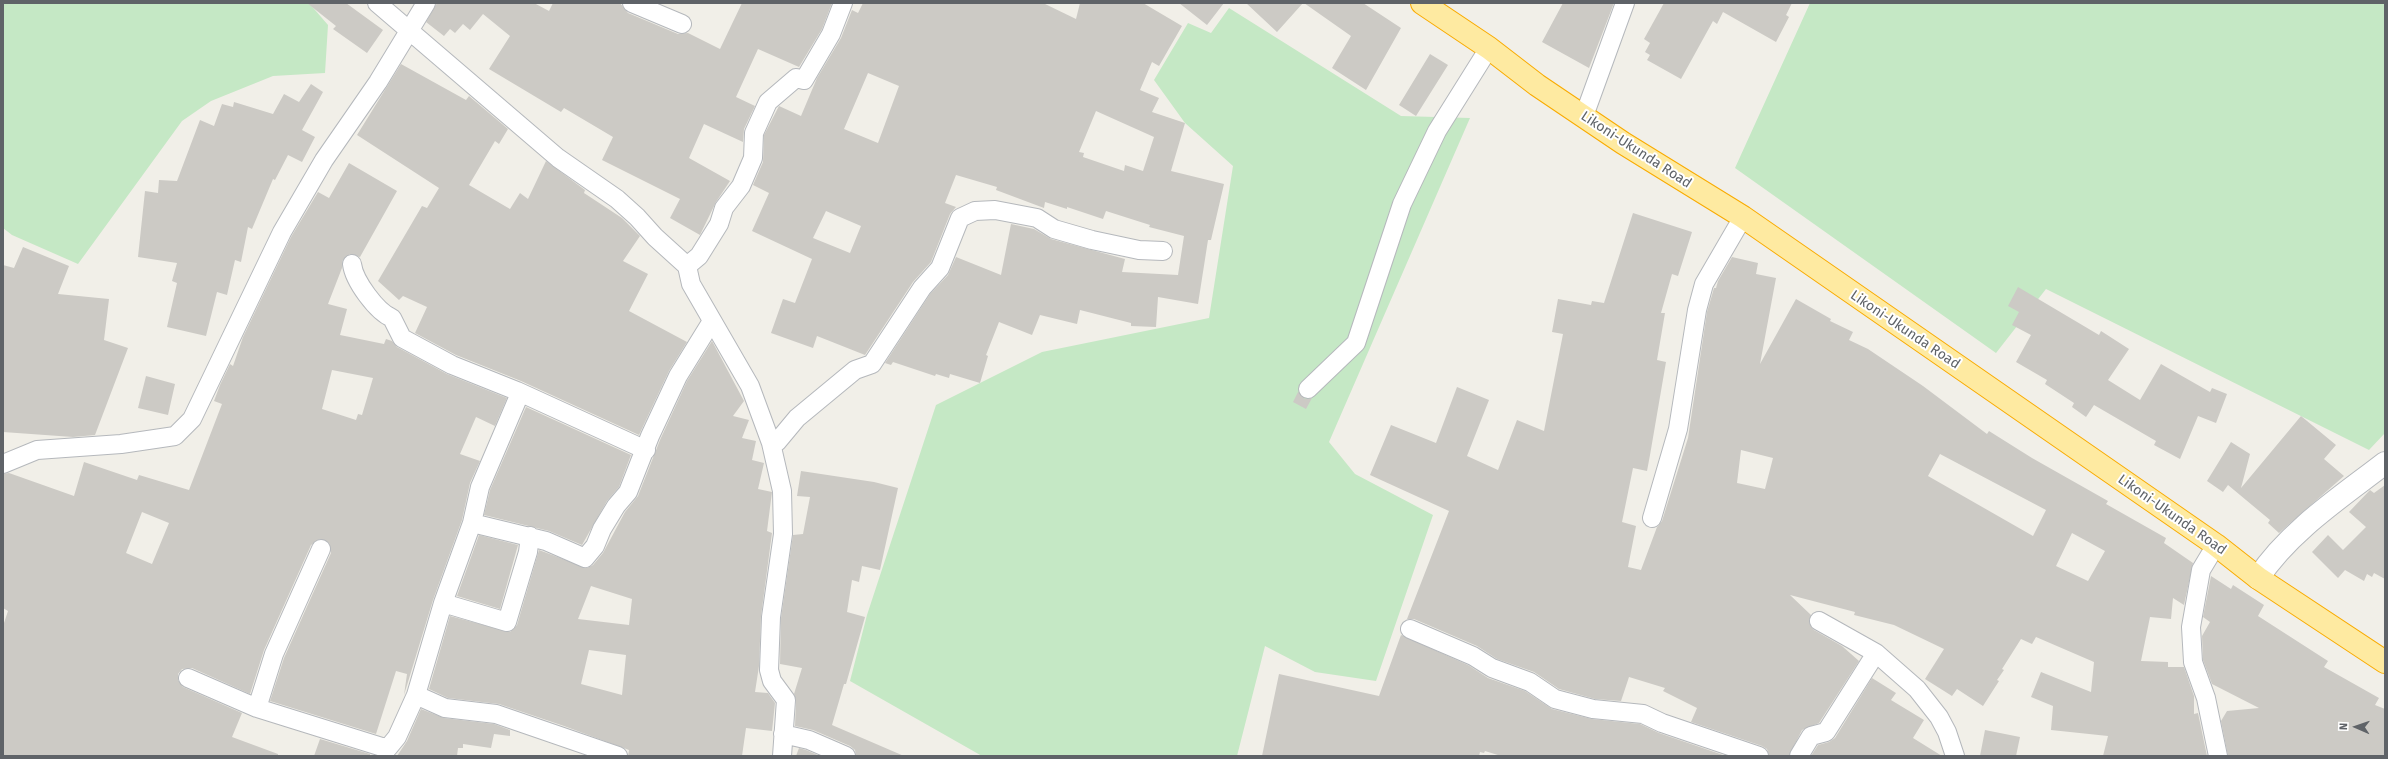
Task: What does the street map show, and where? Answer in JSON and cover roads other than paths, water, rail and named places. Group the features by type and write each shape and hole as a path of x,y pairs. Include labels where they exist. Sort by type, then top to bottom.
{"highway":[{"name":"Likoni-Ukunda Road","path":"1422,3 1489,48 1537,85 1671,174 1743,217 2216,545 2258,578 2385,662"}],"street":[{"path":"377,3 409,33 486,95 558,158 617,199 687,266 691,284 750,386 771,443 782,491 783,534 771,617 769,670 772,681 786,700 782,756"},
{"path":"3,464 36,450 121,444 175,436 192,419 282,232 324,160 409,33 426,3"},
{"path":"632,3 682,24"},
{"path":"687,266 699,256 719,224 724,208 741,186 753,158 754,132 768,102 796,78 804,80 831,34 843,3"},
{"path":"1584,116 1625,3"},
{"path":"1308,388 1356,343 1402,204 1448,110 1475,73 1489,48"},
{"path":"771,443 777,442 797,418 855,370 872,364 922,288 940,268 960,218 966,214 975,211 995,210 1037,218 1054,228 1092,240 1139,250 1164,251"},
{"path":"1652,518 1678,429 1697,310 1704,284 1743,217"},
{"path":"352,264 353,274 382,314 392,318 402,338 452,365 517,391 646,450"},
{"path":"472,523 530,536 546,541 585,558 595,546 602,529 616,506 628,492 646,450 650,436 681,370 712,321"},
{"path":"188,678 257,708 388,748 397,738 416,695 443,603 472,523 480,487 518,398 517,391"},
{"path":"2258,578 2272,556 2289,540 2385,463"},
{"path":"443,603 507,622 528,552 530,536"},
{"path":"2216,545 2201,570 2191,627 2193,662 2206,698 2218,756"},
{"path":"257,708 274,654 321,549"},
{"path":"1819,621 1876,653 1917,689 1924,700 1932,706 1947,732 1955,756"},
{"path":"1410,629 1473,656 1492,668 1530,682 1555,699 1574,706 1643,714 1662,723 1759,756"},
{"path":"1799,756 1811,736 1826,732 1876,653"},
{"path":"416,695 452,709 496,714 618,756"},
{"path":"783,734 809,740 846,756"}]}
